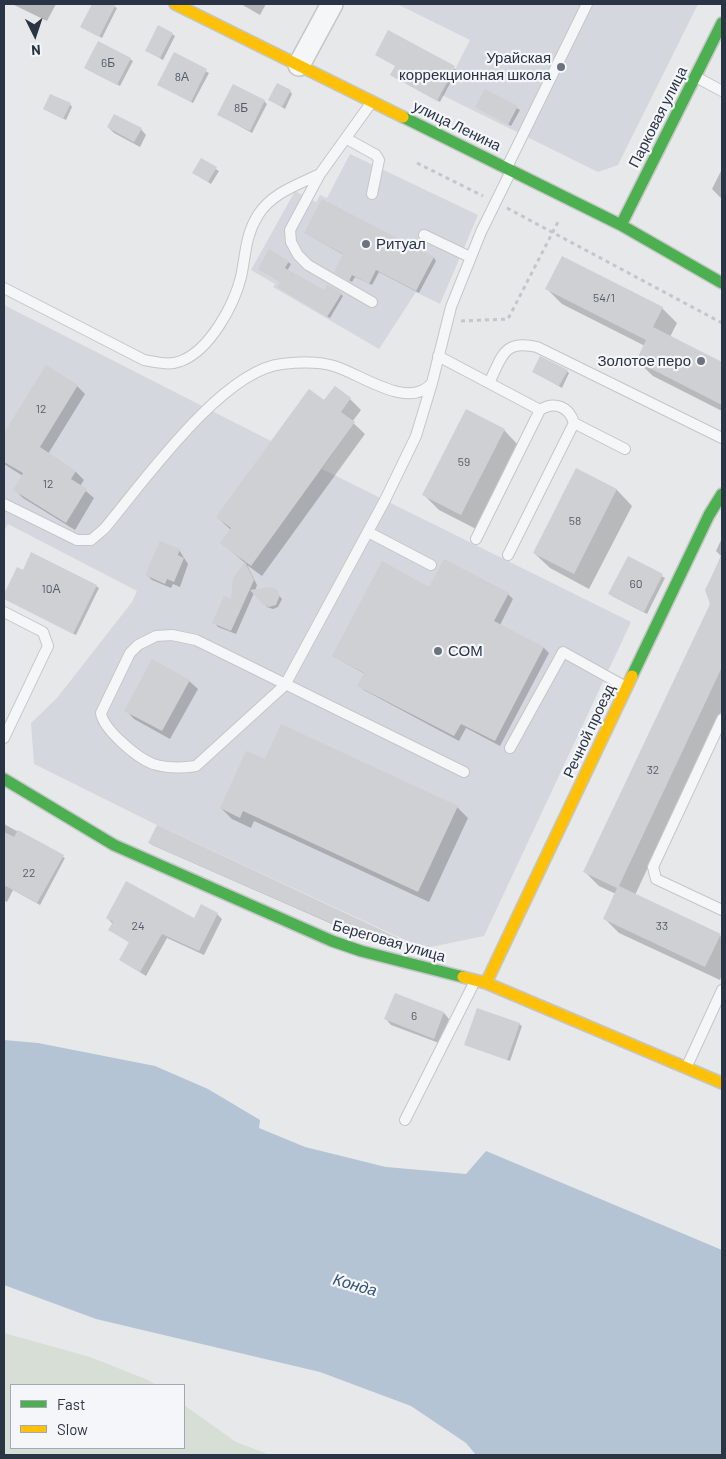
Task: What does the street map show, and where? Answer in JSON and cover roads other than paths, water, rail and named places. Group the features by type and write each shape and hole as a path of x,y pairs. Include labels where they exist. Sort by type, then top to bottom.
{"street":[{"name":"улица Ленина","path":"175,4 621,224 722,283"},
{"path":"298,65 332,4"},
{"name":"Парковая улица","path":"621,224 722,23"},
{"name":"Речной проезд","path":"480,982 627,687 709,515 722,494"},
{"name":"Береговая улица","path":"4,779 114,845 323,937 360,951 480,982 722,1083"}],"lane":[{"path":"464,772 285,684 196,640 185,636 156,636 138,645 130,653 104,702 101,713 102,722 142,759 154,764 183,768 196,766 285,684 368,532 416,436 432,383 446,322 470,257 496,202 509,168 587,4"},
{"path":"695,77 722,91"},
{"path":"372,102 320,174 290,230 291,242 298,255 308,265 372,302"},
{"path":"347,139 376,155 379,160 372,194"},
{"path":"4,288 144,360 162,364 180,362 194,354 217,329 237,289 248,232 259,214 268,202 283,190 320,174"},
{"path":"424,235 470,257"},
{"path":"489,383 504,354 513,345 523,344 537,347 722,438"},
{"path":"438,356 540,410"},
{"path":"4,504 77,540 91,540 104,529 186,430 228,390 249,376 278,364 307,362 335,366 401,393 419,393 426,390 432,383"},
{"path":"476,538 540,410 552,405 563,408 568,411 574,422 625,449"},
{"path":"508,555 574,422"},
{"path":"368,532 430,565"},
{"path":"4,612 43,632 48,646 4,738"},
{"path":"510,748 563,652 627,687"},
{"path":"722,719 653,867 656,880 722,910"},
{"path":"405,1120 480,982"},
{"path":"686,1067 722,990"}],"water":[{"name":"Конда","path":"4,1040 38,1043 155,1066 208,1089 260,1120 259,1128 305,1147 386,1167 466,1174 486,1151 722,1250 722,1455 476,1455 466,1443 411,1406 320,1372 96,1319 4,1285"}],"place":[{"name":"Урайская коррекционная школа","path":"561,67"},
{"name":"Ритуал","path":"366,244"},
{"name":"Золотое перо","path":"701,361"},
{"name":"СОМ","path":"438,651"}]}
